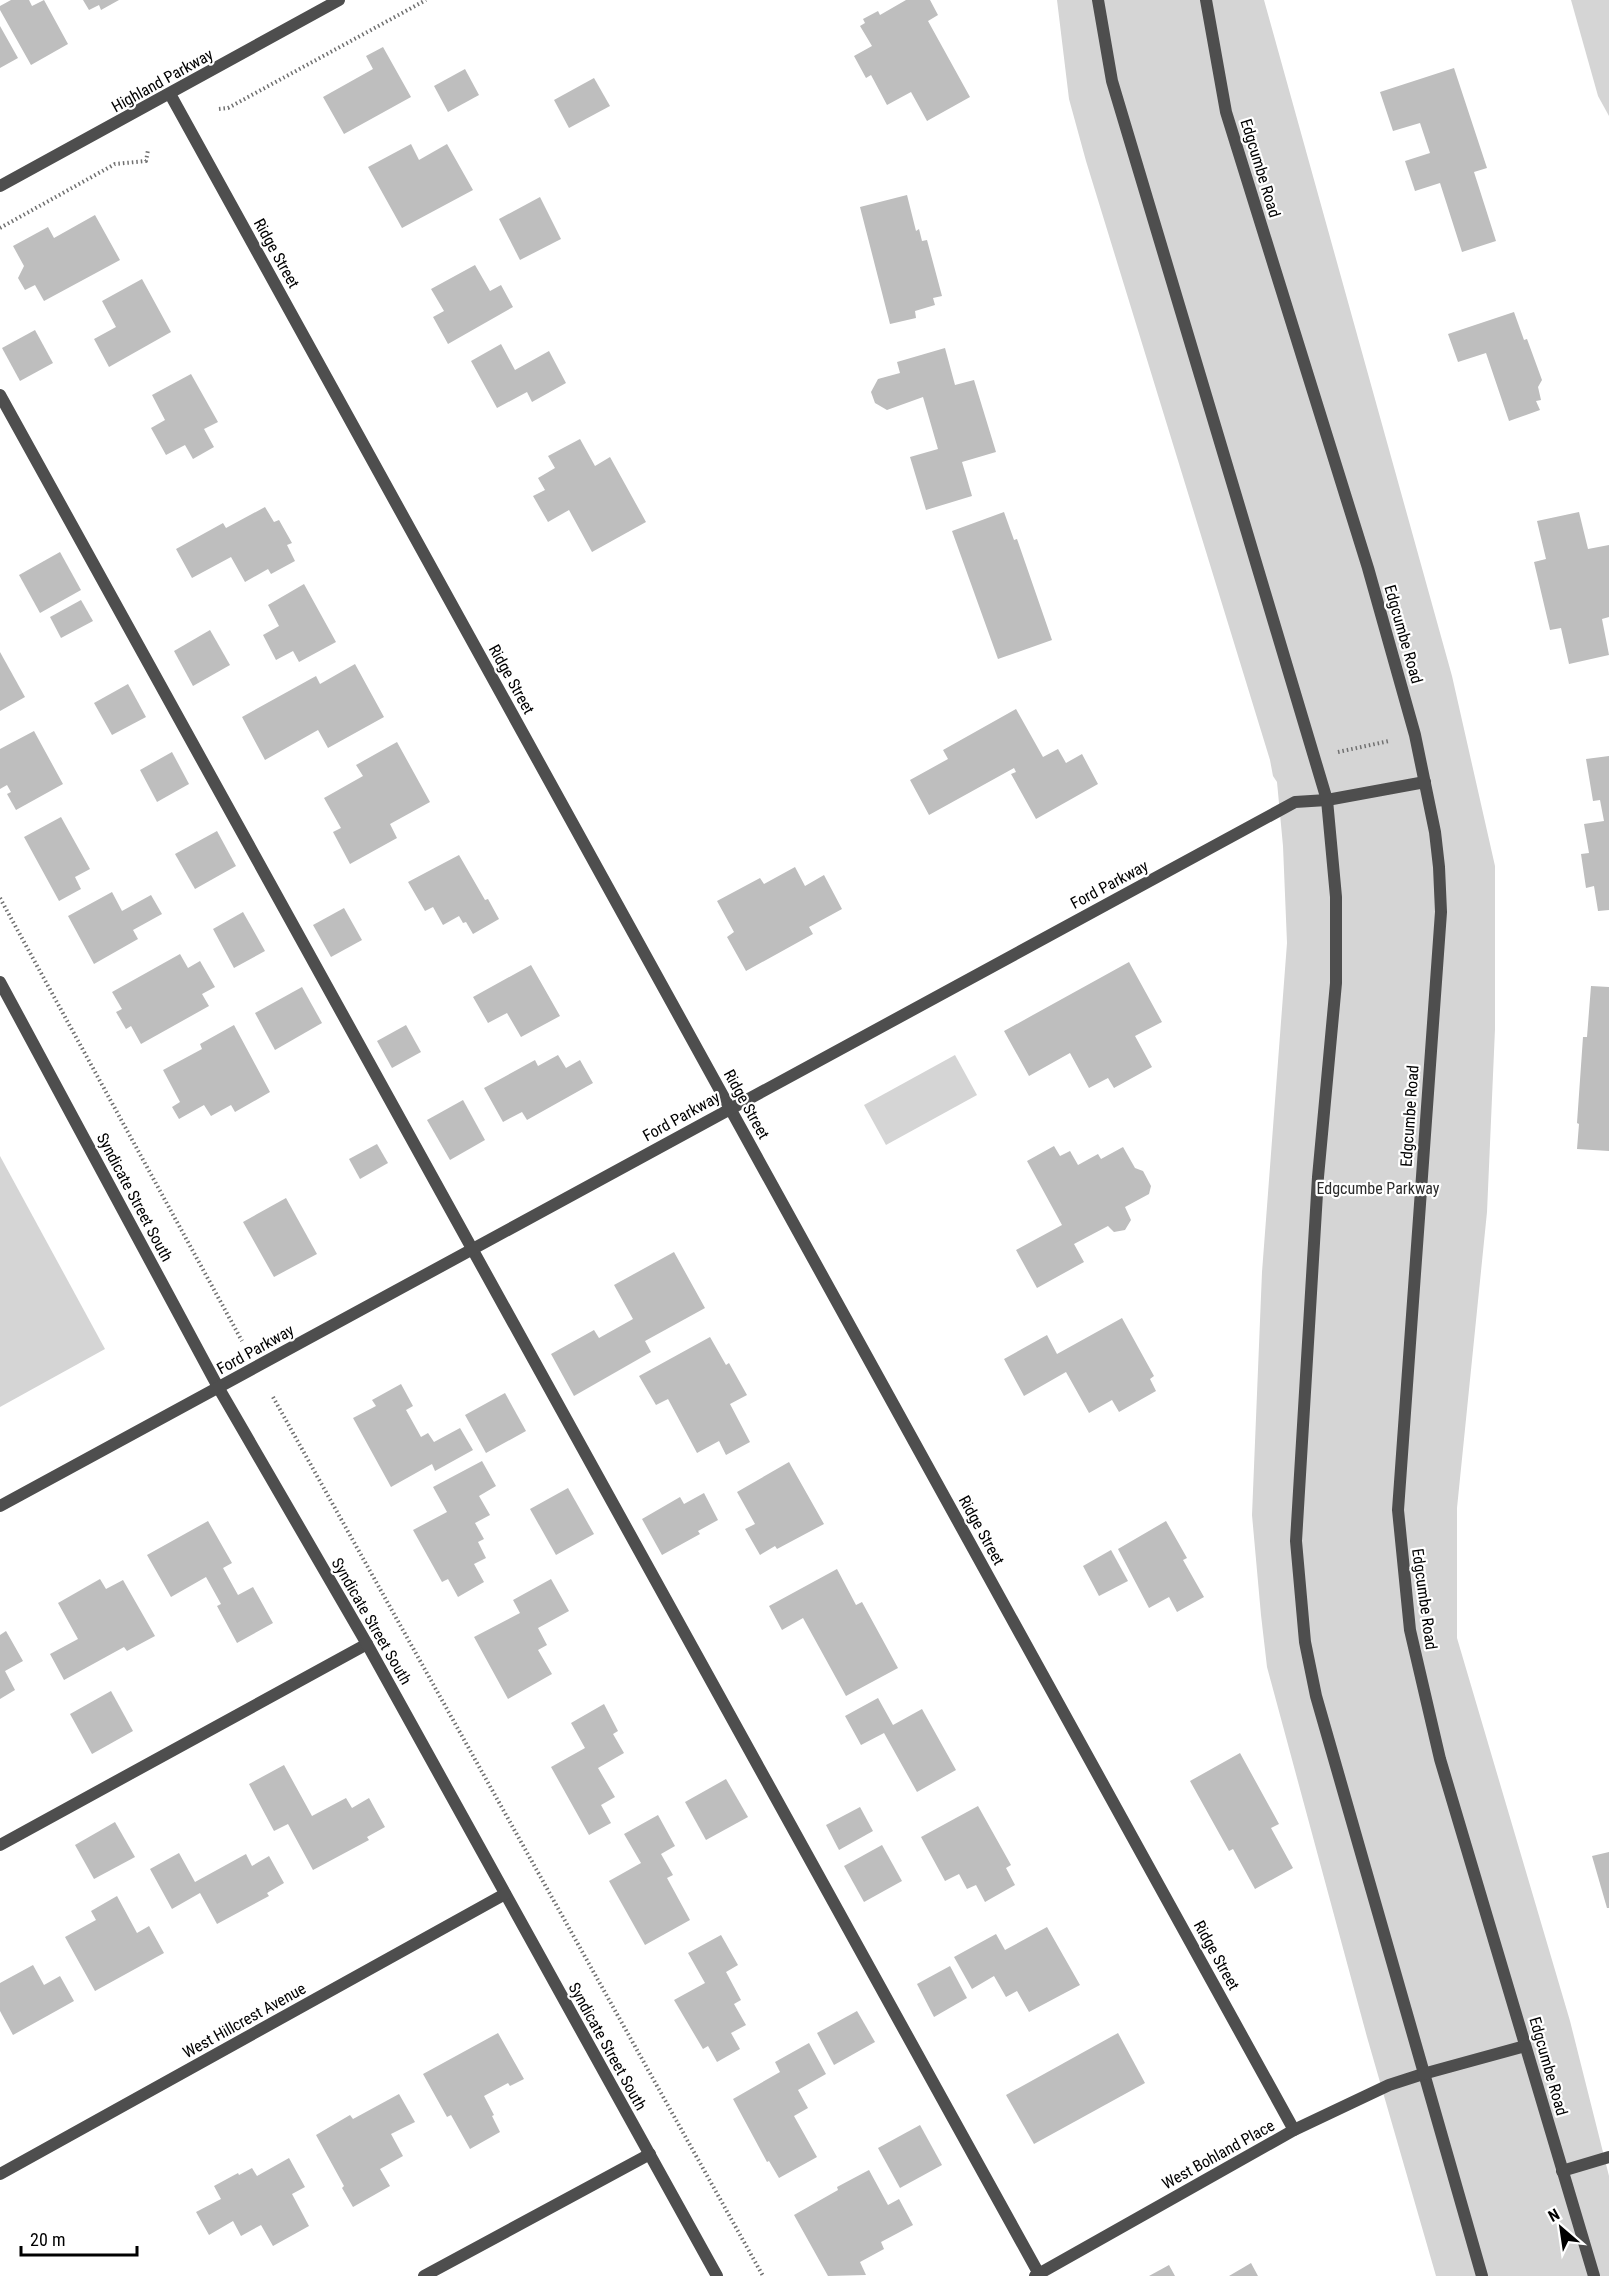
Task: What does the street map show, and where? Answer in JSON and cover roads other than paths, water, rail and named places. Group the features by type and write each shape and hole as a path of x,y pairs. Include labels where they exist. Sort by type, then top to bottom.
{"street":[{"name":"Highland Parkway","path":"0,186 339,0"},
{"path":"1098,0 1101,28 1112,81 1327,800 1336,897 1336,983 1318,1177 1296,1541 1298,1576 1305,1642 1316,1696 1482,2276"},
{"name":"Edgcumbe Road","path":"1206,0 1226,112 1368,568 1415,735 1425,782 1439,867 1441,912 1398,1510 1410,1630 1440,1759 1594,2276"},
{"name":"Ridge Street","path":"170,94 1294,2130"},
{"path":"0,394 1037,2275"},
{"name":"Ford Parkway","path":"0,1506 1295,802 1327,800 1425,782"},
{"name":"Syndicate Street South","path":"0,982 219,1387 367,1644 717,2276"},
{"path":"0,1845 367,1644"},
{"name":"West Hillcrest Avenue","path":"0,2174 505,1894"},
{"name":"West Bohland Place","path":"1037,2275 1294,2130 1389,2085 1525,2046"},
{"path":"424,2276 650,2154"},
{"path":"1563,2171 1609,2157"}],"park label":[{"name":"Edgcumbe Parkway","path":"1378,1188"}]}
